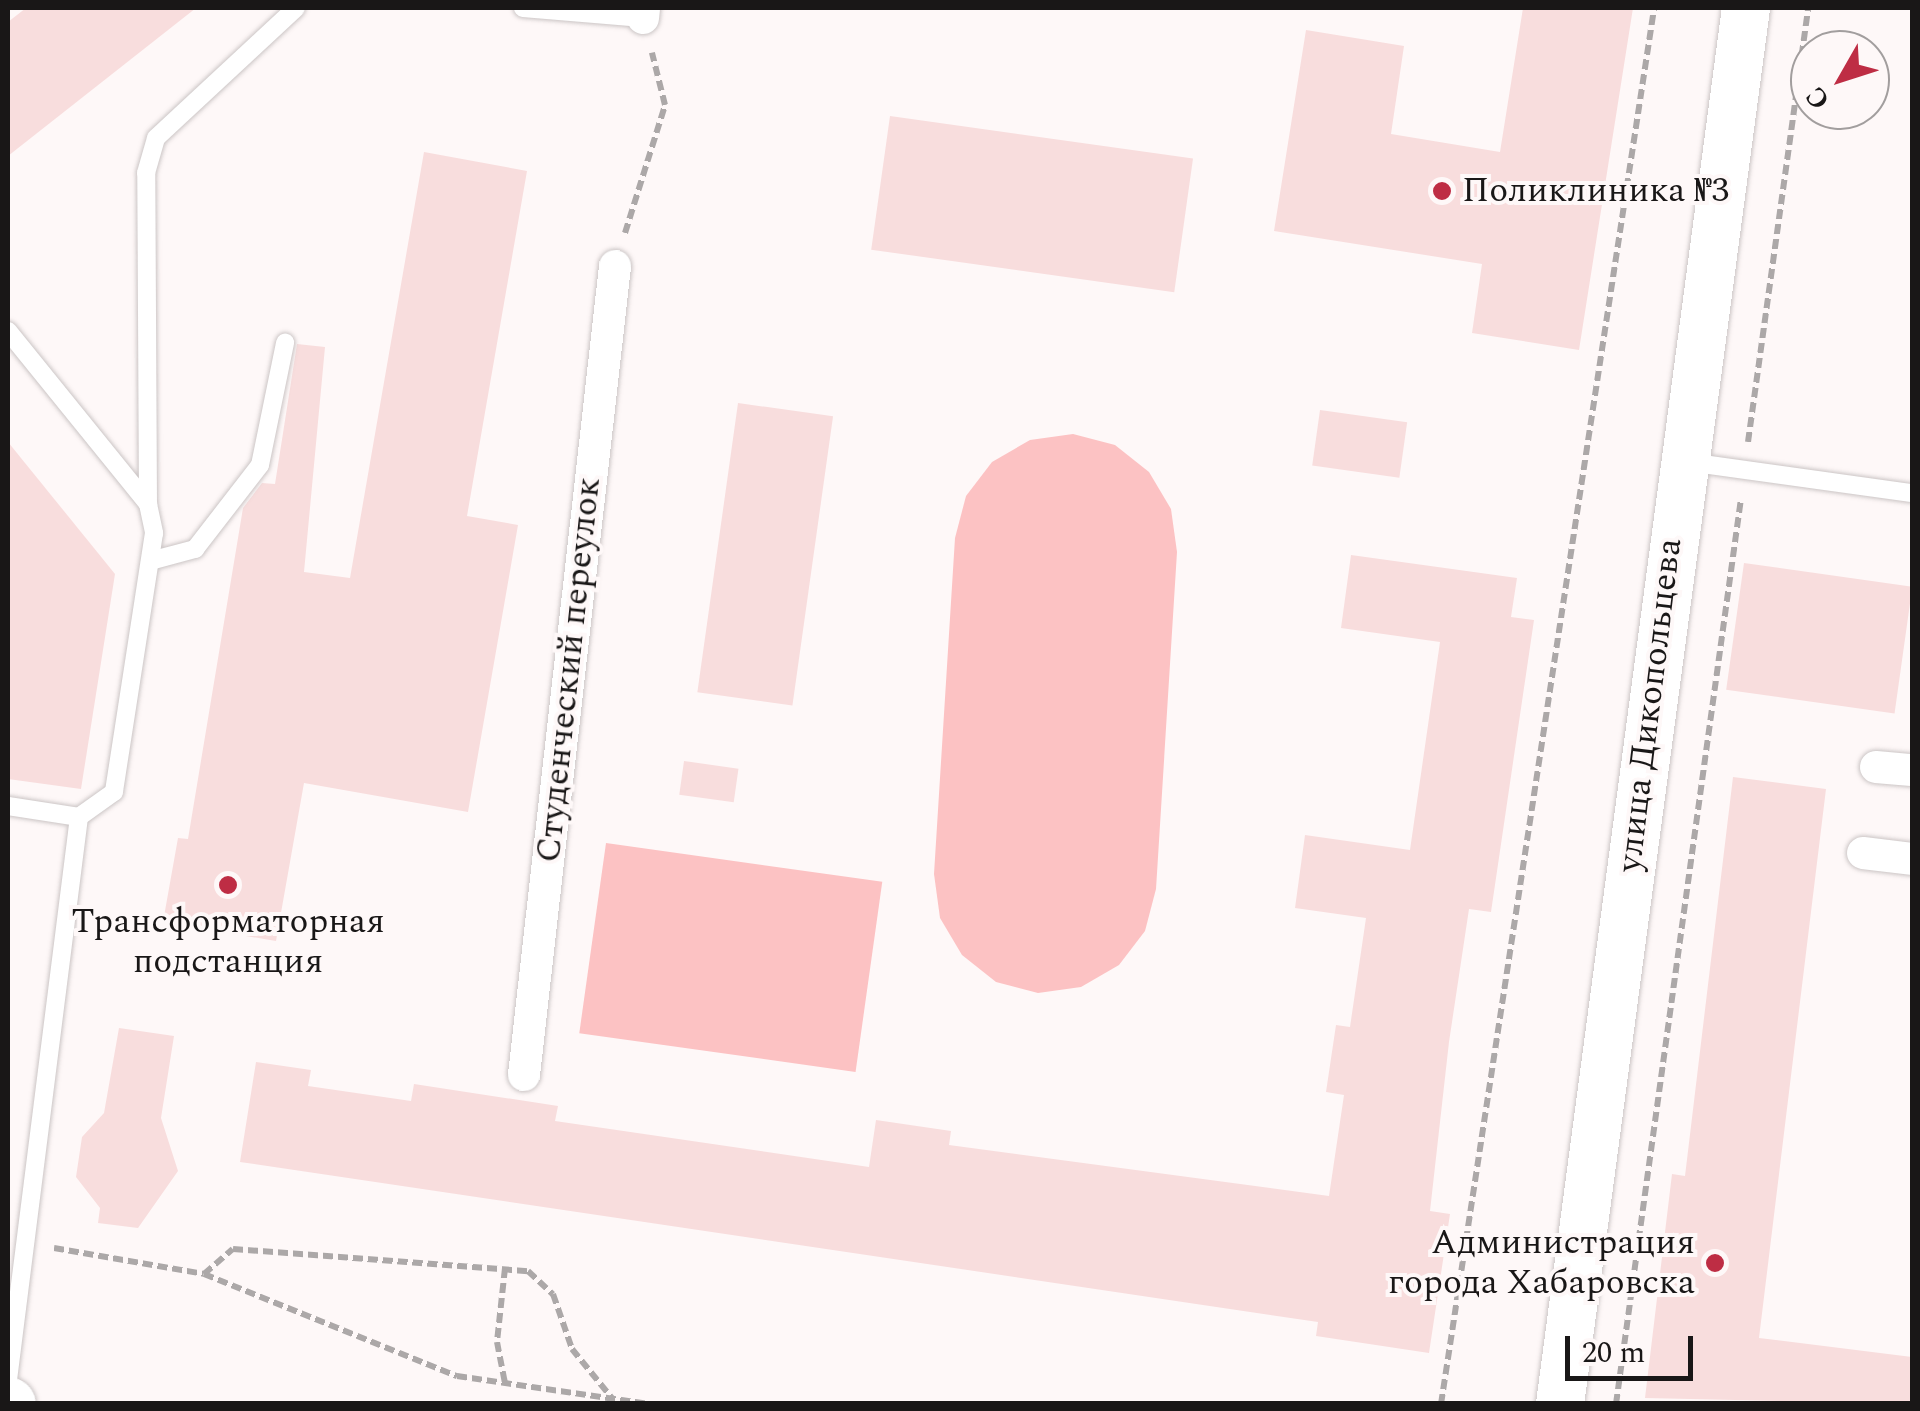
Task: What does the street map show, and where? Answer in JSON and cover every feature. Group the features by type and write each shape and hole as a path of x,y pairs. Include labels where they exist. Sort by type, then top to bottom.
{"main road":[{"name":"улица Дикопольцева","path":"1560,1404 1682,461 1746,8"}],"street":[{"name":"Студенческий переулок","path":"524,1075 615,266"},
{"path":"1876,767 1912,770"},
{"path":"1863,853 1912,859"}],"lane":[{"path":"8,806 79,817 114,792 150,561 146,173 156,138 296,8"},
{"path":"522,8 644,13"},
{"path":"8,332 148,504"},
{"path":"150,561 194,549 260,465 285,342"},
{"path":"1682,461 1912,493"},
{"path":"8,1380 14,1241 79,817"}],"path":[{"path":"1442,1404 1654,8"},
{"path":"1616,1404 1808,8"},
{"path":"615,266 665,105 644,13"},
{"path":"14,1241 204,1274 439,1370 649,1404"},
{"path":"204,1274 233,1249 505,1268 542,1279 572,1348 613,1399"},
{"path":"505,1268 497,1342 505,1383"}],"shaded area":[{"path":"1073,434 1115,445 1149,472 1171,509 1177,552 1156,889 1145,931 1119,965 1081,987 1038,993 996,982 962,955 940,918 934,874 955,538 966,496 992,462 1030,440"},
{"path":"606,843 882,882 856,1072 579,1033"}],"building":[{"path":"26,8 196,8 8,156 8,22"},
{"name":"Поликлиника №3","path":"1523,8 1633,8 1579,350 1472,333 1482,264 1274,231 1306,30 1404,46 1391,134 1500,152"},
{"path":"890,116 1193,159 1174,292 871,250"},
{"path":"424,152 527,171 467,516 518,525 468,812 304,783 276,941 163,922 178,838 188,839 243,508 262,483 275,484 297,344 325,347 304,572 350,578"},
{"path":"738,403 833,416 792,706 697,692"},
{"path":"1320,410 1407,422 1399,478 1312,465"},
{"path":"8,442 115,574 81,789 8,779"},
{"path":"1351,555 1517,578 1511,617 1534,620 1491,912 1469,909 1449,1042 1430,1211 1450,1214 1429,1353 1316,1336 1318,1322 240,1162 256,1062 311,1070 308,1086 411,1101 414,1084 558,1106 555,1121 869,1167 876,1120 951,1131 949,1145 1329,1196 1344,1095 1326,1092 1336,1025 1350,1027 1366,918 1295,908 1305,835 1410,850 1440,642 1341,628"},
{"path":"1744,563 1912,587 1895,713 1726,690"},
{"path":"684,761 738,769 734,802 679,795"},
{"path":"1733,777 1826,789 1759,1338 1912,1357 1912,1404 1645,1398 1672,1174 1685,1176"},
{"path":"119,1028 174,1036 161,1118 178,1171 138,1228 98,1223 100,1208 76,1177 82,1137 104,1113"}],"place":[{"name":"Поликлиника №3","path":"1442,191"},
{"name":"Трансформаторная подстанция","path":"228,885"},
{"name":"Администрация города Хабаровска","path":"1715,1263"}]}
